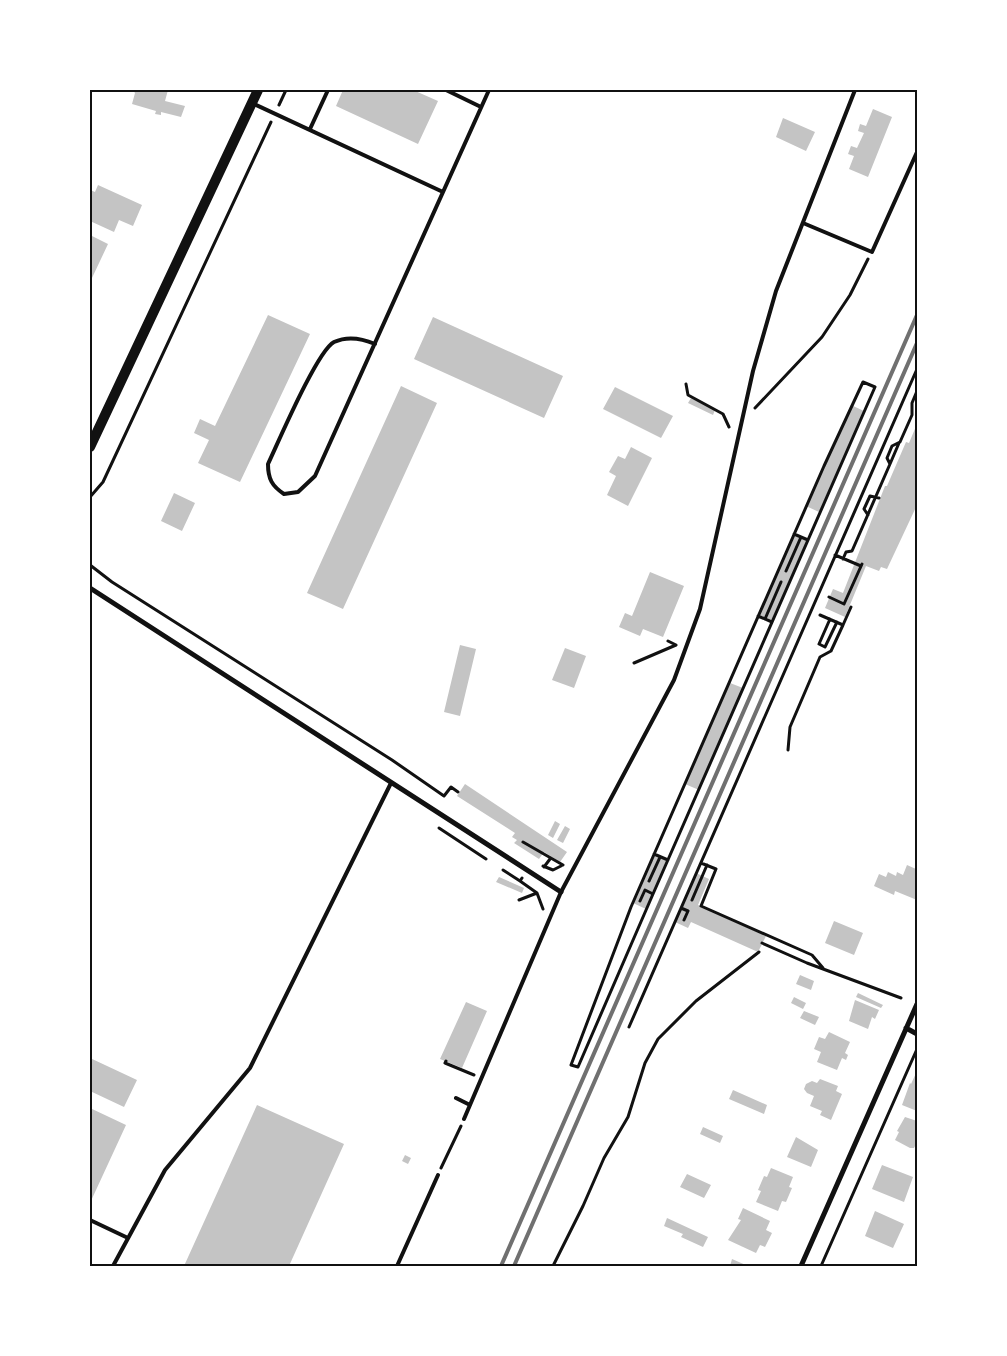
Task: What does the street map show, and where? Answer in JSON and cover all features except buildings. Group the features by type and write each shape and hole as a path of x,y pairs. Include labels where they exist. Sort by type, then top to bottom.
{"main road":[{"path":"90,447 258,90"}],"street":[{"path":"90,588 561,892"},
{"path":"801,1266 917,1004"},
{"path":"906,1028 917,1034"}],"lane":[{"path":"310,129 328,90"},
{"path":"446,90 481,107"},
{"path":"375,344 364,339 347,338 332,343 318,361 268,464 268,476 273,487 284,494 298,492 315,476 375,344 489,90"},
{"path":"464,1119 561,892 674,680 688,645 707,582 753,371 776,291 855,90"},
{"path":"252,103 443,192"},
{"path":"804,223 872,252 917,152"},
{"path":"113,1266 166,1170 250,1068 391,783"},
{"path":"456,1098 470,1104"},
{"path":"397,1266 438,1175"},
{"path":"90,1220 128,1238"}],"path":[{"path":"90,497 103,482 286,90"},
{"path":"742,423 822,337 850,295 872,252"},
{"path":"629,1027 917,369"},
{"path":"864,382 875,387 808,540 578,1067 571,1064 606,969 654,854 794,534 864,382"},
{"path":"686,384 688,395 723,414 729,424 729,429"},
{"path":"843,559 846,552 852,551 878,497 912,414 912,402 917,391"},
{"path":"890,464 887,458 893,444 900,442"},
{"path":"882,447 890,451"},
{"path":"868,515 864,509 870,496 878,497"},
{"path":"860,499 867,503"},
{"path":"794,534 808,540"},
{"path":"786,571 801,537"},
{"path":"830,597 844,604 861,565 835,555"},
{"path":"90,565 112,582 392,760 444,796 451,787 458,792"},
{"path":"765,619 781,582"},
{"path":"788,750 790,727 820,657 831,651 851,607"},
{"path":"820,615 843,625"},
{"path":"758,616 772,622"},
{"path":"830,619 819,644 825,647 837,622"},
{"path":"634,663 676,645 679,638"},
{"path":"668,641 676,645"},
{"path":"437,827 486,859"},
{"path":"523,842 561,866 566,863"},
{"path":"654,854 668,860"},
{"path":"649,881 660,857"},
{"path":"544,867 550,859"},
{"path":"701,862 716,869 701,906 812,955 823,968"},
{"path":"692,900 707,865"},
{"path":"503,870 521,879 537,893 542,903 542,913"},
{"path":"640,888 653,894"},
{"path":"640,901 645,890"},
{"path":"519,900 537,893"},
{"path":"681,908 688,911 684,920"},
{"path":"762,943 807,964 823,968 901,998"},
{"path":"552,1266 583,1206 604,1158 628,1117 645,1063 658,1039 696,1001 759,952"},
{"path":"821,1266 917,1048"},
{"path":"446,1061 445,1063 481,1079"},
{"path":"438,1175 464,1119"}],"railway":[{"path":"501,1266 917,315"},
{"path":"514,1266 917,343"}]}
